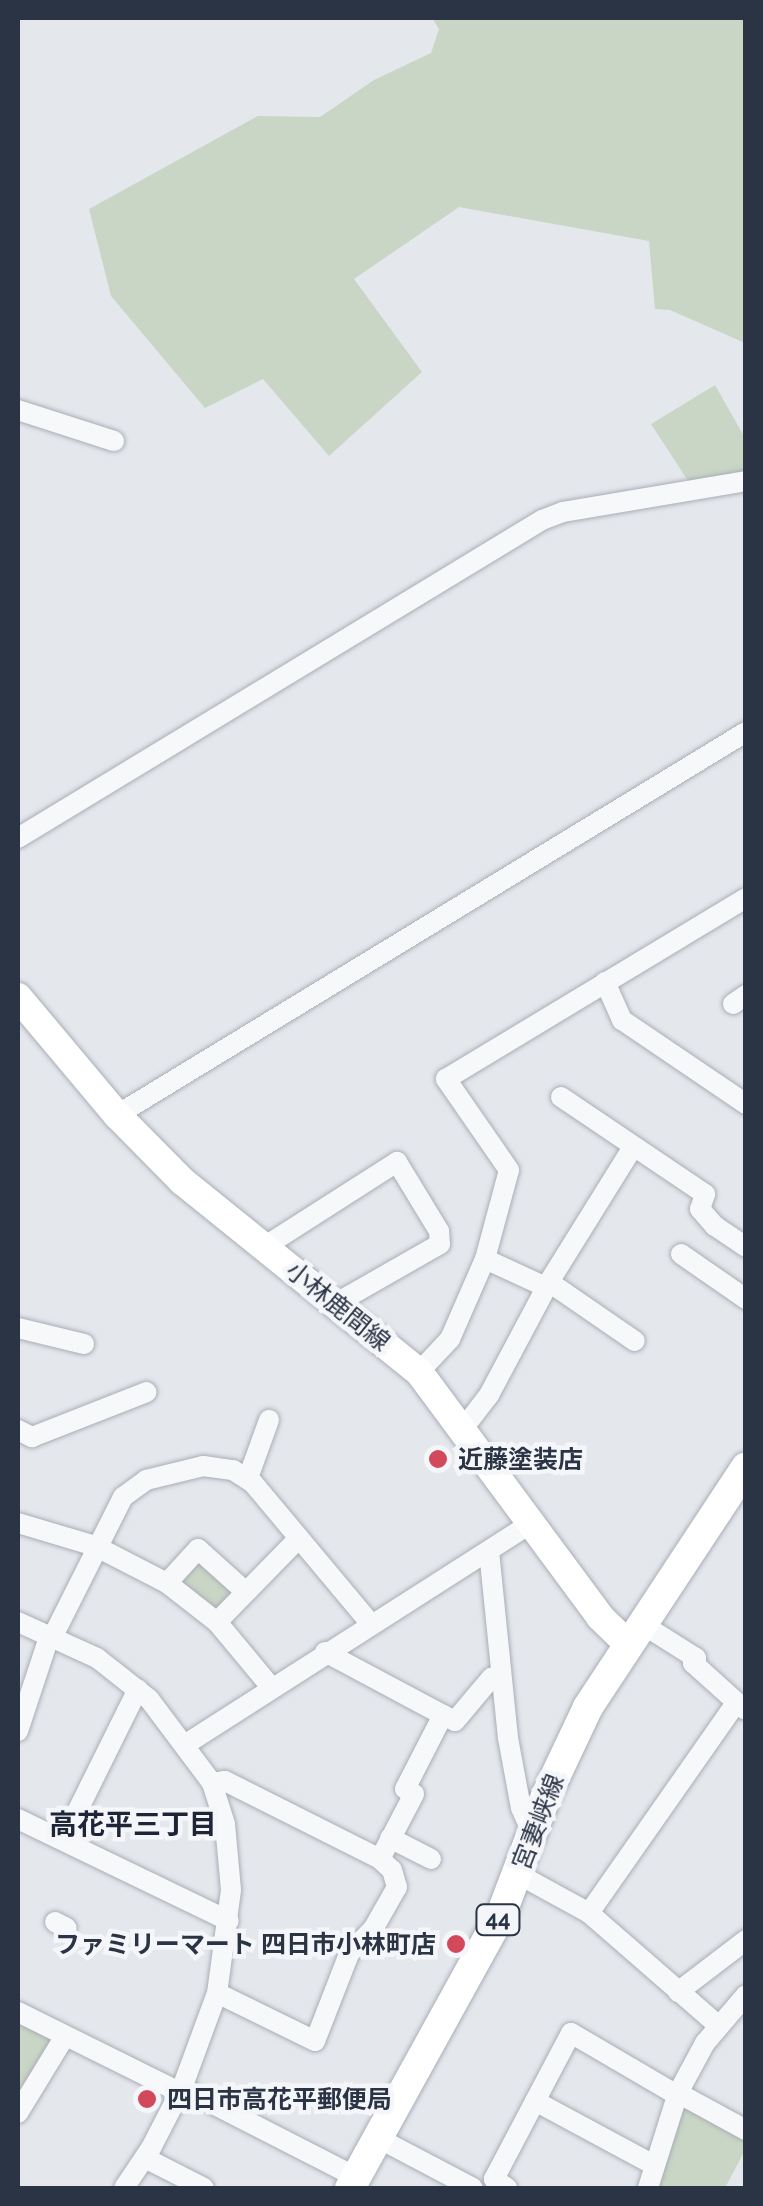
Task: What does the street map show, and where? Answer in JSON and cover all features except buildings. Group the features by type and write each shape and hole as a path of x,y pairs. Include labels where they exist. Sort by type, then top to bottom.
{"main road":[{"name":"小林鹿間線","path":"18,997 117,1115 182,1181 420,1372 600,1617 634,1633"},
{"name":"宮妻峡線","path":"353,2183 483,1949 518,1874 562,1758 634,1633 746,1467"}],"street":[{"path":"18,410 114,441"},
{"path":"18,838 542,520 562,512 746,481"},
{"path":"117,1115 746,732"},
{"path":"420,1372 450,1339 485,1259 508,1170 446,1079 746,898"},
{"path":"605,982 622,1020 746,1104"},
{"path":"561,1097 704,1194 700,1209 715,1226 746,1247"},
{"path":"462,1430 490,1395 548,1284 633,1147"},
{"path":"264,1246 397,1162 439,1231 440,1244 335,1304"},
{"path":"681,1254 746,1298"},
{"path":"485,1259 548,1284 635,1341"},
{"path":"18,1328 84,1344"},
{"path":"18,1430 32,1437 147,1392"},
{"path":"248,1478 269,1420"},
{"path":"18,1731 52,1635 95,1546 123,1496 146,1480 203,1466 224,1468 248,1478 371,1624"},
{"path":"18,1523 95,1546 167,1583 217,1622 272,1687"},
{"path":"186,1744 530,1524"},
{"path":"217,1622 299,1538"},
{"path":"167,1583 198,1549 246,1592"},
{"path":"489,1551 508,1738 521,1808 532,1833"},
{"path":"18,1622 96,1658 138,1689 186,1744 212,1783 229,1856 229,1921 218,1993 180,2090 124,2188"},
{"path":"589,1913 741,1706 693,1663 696,1658 634,1633"},
{"path":"326,1652 455,1720 492,1676"},
{"path":"64,1838 138,1689"},
{"path":"380,1859 414,1794 405,1789 443,1714"},
{"path":"212,1783 225,1780 380,1859 395,1875 395,1894 373,1929 349,1954 314,2042 218,1993"},
{"path":"18,1819 229,1921"},
{"path":"390,1838 431,1859"},
{"path":"518,1874 589,1913 718,2025"},
{"path":"678,1992 746,1940"},
{"path":"648,2188 678,2094 718,2025 746,1995"},
{"path":"18,2012 180,2090 353,2183"},
{"path":"498,2186 535,2101 571,2034 745,2129"},
{"path":"18,2114 64,2036"},
{"path":"535,2101 654,2165"},
{"path":"378,2138 472,2188"},
{"path":"144,2158 204,2188"}],"green space":[{"path":"432,18 745,18 745,343 670,310 655,309 649,241 459,207 354,279 422,372 329,456 263,379 205,408 111,296 89,209 258,116 320,117 374,80 431,53 439,29"},
{"path":"715,385 745,438 745,477 692,487 651,424"},
{"path":"203,1560 234,1588 235,1596 219,1613 179,1587 193,1561"},
{"path":"18,2019 59,2039 18,2107"},
{"path":"689,2106 745,2139 745,2150 725,2188 657,2188 681,2108"}],"place":[{"name":"近藤塗装店","path":"438,1459"},
{"name":"ファミリーマート 四日市小林町店","path":"456,1944"},
{"name":"四日市高花平郵便局","path":"147,2099"}],"district":[{"name":"高花平三丁目","path":"133,1825"}]}
